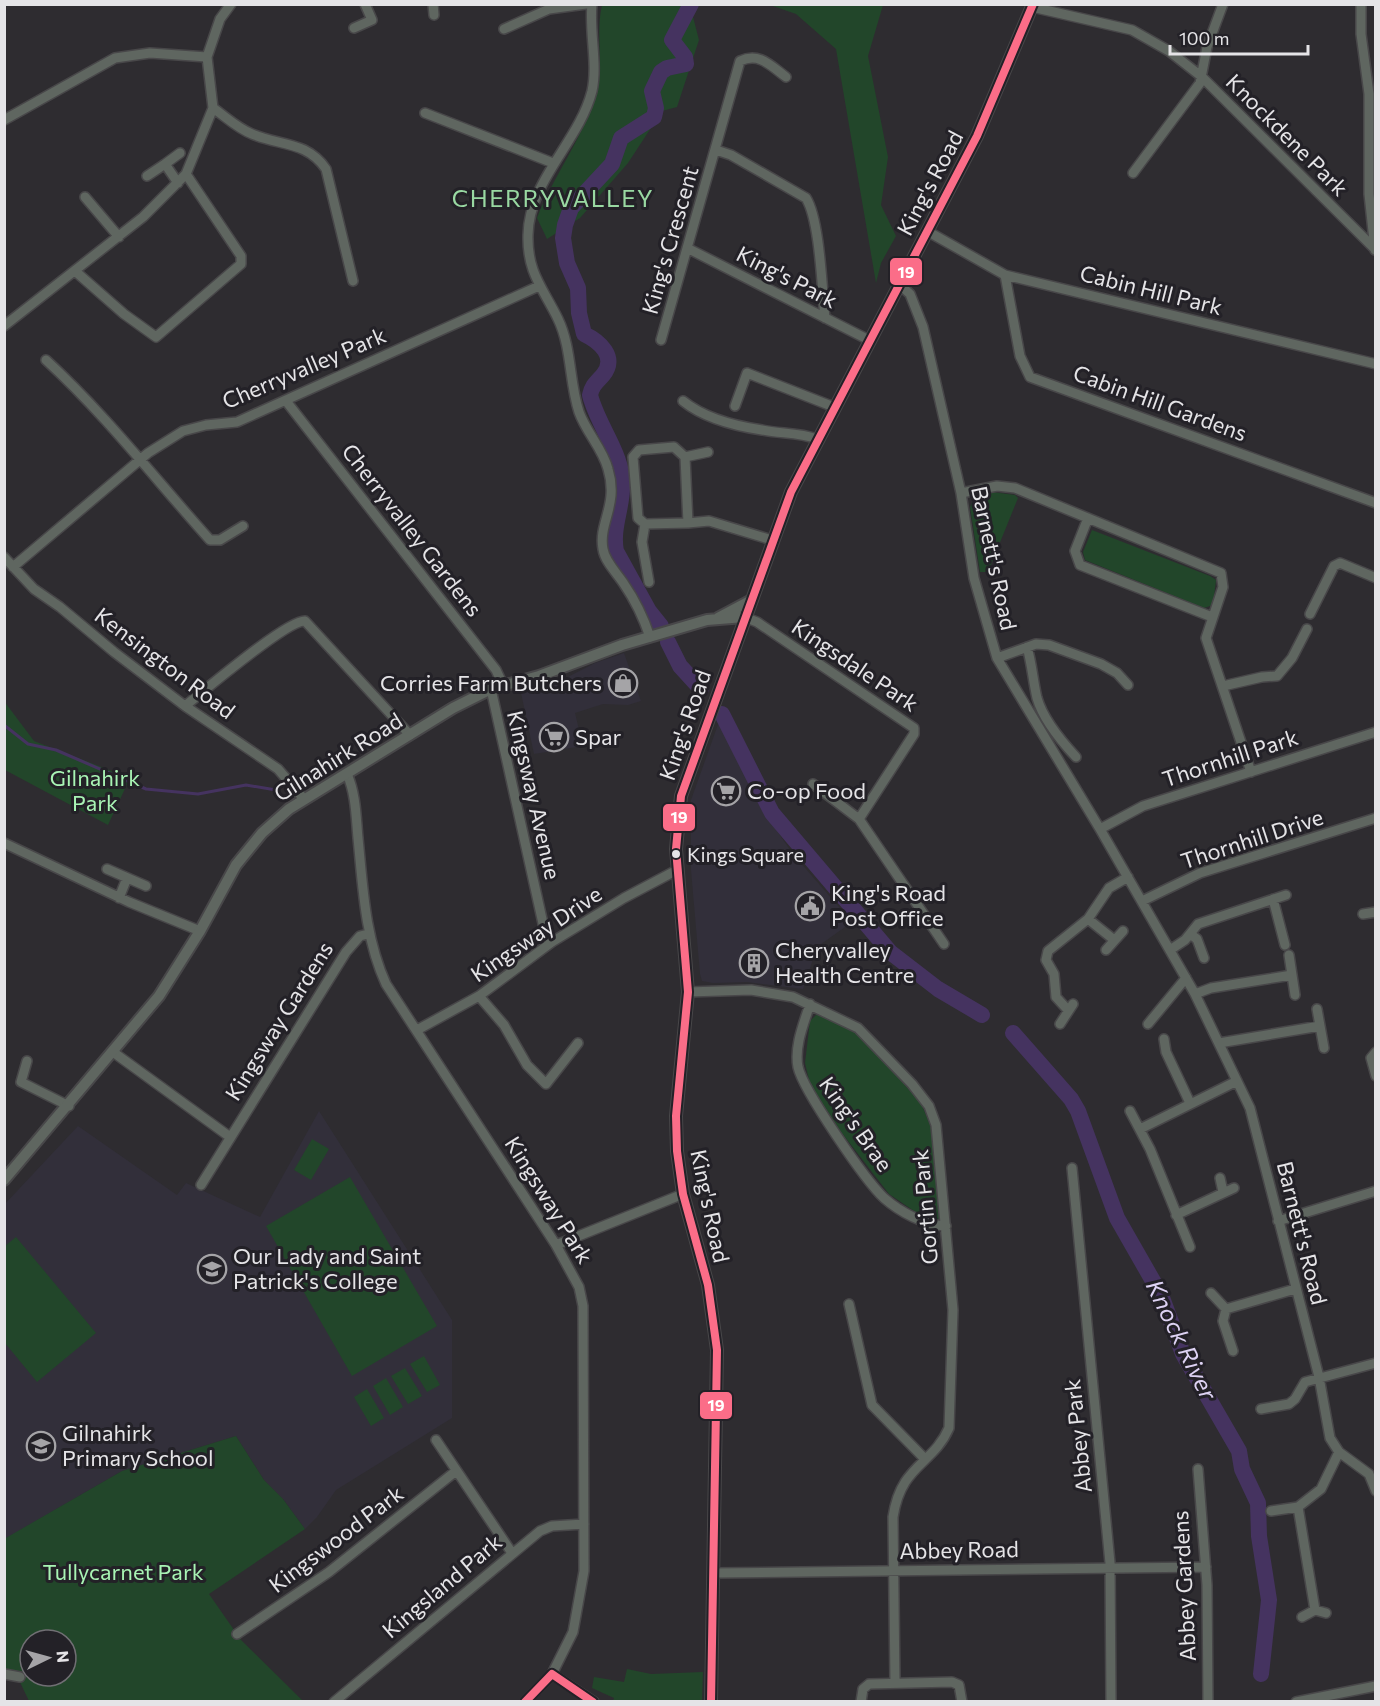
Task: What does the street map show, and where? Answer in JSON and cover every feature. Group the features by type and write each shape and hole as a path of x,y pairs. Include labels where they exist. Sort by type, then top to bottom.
{"street":[{"path":"4,326 119,237 160,202 186,174 213,108 207,57 220,19 231,4"},
{"path":"354,28 372,20 365,4"},
{"path":"433,4 434,15"},
{"path":"504,28 549,9 586,4"},
{"path":"592,4 592,89 581,118 553,163 534,208 528,233 528,256 539,286 558,319 564,336 580,413 608,467 613,491 602,537 603,550 630,594 650,637"},
{"path":"1133,173 1168,129 1202,77 1207,47 1223,4"},
{"path":"1361,4 1369,94 1369,194 1375,250"},
{"name":"Knockdene Park","path":"1032,6 1132,30 1168,51 1202,77 1375,250"},
{"name":"King's Road","path":"711,1701 716,1337 708,1285 683,1194 677,1151 676,1116 688,992 677,870 676,834 681,796 791,492 977,136 1032,6"},
{"path":"4,120 115,58 150,54 207,57"},
{"name":"King's Crescent","path":"661,340 740,61 758,57 786,77"},
{"path":"213,108 238,127 254,135 292,143 320,160 326,169 353,281"},
{"path":"425,112 553,163"},
{"name":"King's Crescent","path":"716,150 731,155 806,198 813,215 825,318"},
{"path":"147,176 180,153"},
{"path":"165,164 178,183"},
{"path":"75,271 124,314 156,337 241,264 241,256 186,174"},
{"path":"85,197 119,237"},
{"name":"Cabin Hill Park","path":"927,231 1005,275 1376,364"},
{"name":"King's Park","path":"687,248 869,340"},
{"name":"Cabin Hill Gardens","path":"1005,275 1020,356 1030,377 1376,503"},
{"name":"Barnett's Road","path":"898,284 910,294 923,327 961,493 974,578 997,658 1100,829 1195,994 1250,1108 1319,1377 1330,1438 1339,1452"},
{"name":"Cherryvalley Park","path":"13,567 138,460 183,431 206,425 237,422 539,286"},
{"path":"46,360 101,413 138,460 210,540 220,540 243,526"},
{"path":"735,406 747,373 834,407"},
{"name":"Cherryvalley Gardens","path":"286,401 496,670 503,685"},
{"path":"683,401 698,414 763,431 799,432 817,439"},
{"path":"688,523 685,457 674,447 646,448 635,453 633,458 638,518 645,524 688,523 709,521 772,540"},
{"path":"685,457 708,452"},
{"path":"961,493 997,486 1015,488 1221,573 1223,587 1206,638 1251,772"},
{"path":"1088,518 1075,551 1080,565 1212,617"},
{"path":"645,524 642,542 649,582"},
{"name":"Kensington Road","path":"4,557 34,589 185,706 278,769 303,798"},
{"path":"1310,614 1334,566 1340,563 1376,578"},
{"path":"718,618 750,601"},
{"name":"Gilnahirk Road","path":"4,1180 69,1106 159,996 248,848 277,819 303,798 347,774 453,708 491,689 539,676 595,654 650,637 718,618 744,617"},
{"name":"Kingsdale Park","path":"744,617 757,622 914,728 914,734 859,819"},
{"path":"185,706 278,635 298,622 305,621 410,735"},
{"path":"1223,686 1262,676 1278,676 1292,658 1307,629"},
{"path":"997,658 1036,644 1049,645 1101,664 1117,673 1128,685"},
{"path":"1027,647 1032,663 1037,699 1061,740 1076,757"},
{"name":"Kingsway Avenue","path":"491,689 544,928 552,942"},
{"name":"Thornhill Park","path":"1100,829 1143,806 1376,732"},
{"name":"Kingsway Park","path":"347,774 356,813 368,934 376,962 386,984 556,1245 575,1278 583,1306 584,1571 578,1616 552,1674"},
{"path":"813,784 859,819 944,944"},
{"name":"Thornhill Drive","path":"1142,901 1200,873 1376,818"},
{"path":"4,843 119,898 200,931"},
{"path":"107,869 146,886"},
{"name":"Kingsway Drive","path":"417,1030 479,996 552,942 624,898 677,870"},
{"path":"1060,1024 1070,1006 1056,997 1054,974 1046,960 1048,951 1088,919 1109,888 1128,877"},
{"path":"119,898 127,878"},
{"path":"1170,950 1198,924 1286,895"},
{"path":"1273,900 1285,945"},
{"path":"1363,914 1376,912"},
{"path":"1088,919 1113,939"},
{"path":"1106,951 1113,939 1123,931"},
{"path":"1190,933 1197,939 1204,958"},
{"name":"Kingsway Gardens","path":"201,1185 345,952 360,936 368,934"},
{"path":"1289,954 1295,995"},
{"path":"1195,994 1210,988 1292,975"},
{"path":"1148,1024 1186,978"},
{"name":"Gortin Park","path":"688,992 751,990 793,997 858,1028 886,1055 929,1106 936,1125 953,1310 949,1428 944,1440 905,1479 896,1500 893,1570 895,1682"},
{"path":"479,996 504,1025 527,1065 546,1084 578,1043"},
{"name":"King's Brae","path":"810,1004 802,1026 798,1055 798,1065 808,1092 884,1198 921,1221 946,1226"},
{"path":"1317,1009 1324,1048"},
{"path":"1219,1042 1320,1026"},
{"path":"1164,1039 1167,1052 1190,1103"},
{"name":"Kingsway Gardens","path":"113,1052 230,1137"},
{"path":"1157,1056 1167,1052"},
{"path":"1376,1052 1371,1058 1376,1076"},
{"path":"27,1061 21,1082 69,1106"},
{"path":"1140,1130 1237,1081"},
{"path":"1130,1111 1190,1247"},
{"name":"Abbey Park","path":"1072,1168 1110,1568 1111,1701"},
{"path":"1220,1178 1223,1192"},
{"path":"1176,1215 1234,1188"},
{"path":"1278,1221 1376,1191"},
{"path":"556,1245 683,1194"},
{"path":"1226,1309 1295,1288"},
{"path":"1211,1293 1226,1309"},
{"path":"849,1304 872,1405 924,1458"},
{"path":"1226,1309 1223,1321 1233,1351"},
{"path":"1261,1409 1289,1404 1295,1399 1305,1382 1376,1363"},
{"path":"436,1440 512,1553"},
{"path":"1271,1511 1298,1507 1326,1482 1339,1452 1369,1474 1376,1491"},
{"name":"Abbey Gardens","path":"1198,1468 1206,1567 1208,1701"},
{"name":"Kingswood Park","path":"237,1635 329,1572 456,1471"},
{"path":"1298,1507 1314,1610"},
{"name":"Kingsland Park","path":"334,1701 540,1531 552,1526 584,1524"},
{"name":"Abbey Road","path":"714,1573 1206,1567"},
{"path":"1302,1617 1314,1610 1326,1613"},
{"path":"525,1701 552,1674 594,1701"},
{"path":"861,1701 863,1689 869,1684 895,1682 952,1682 959,1685 962,1701"},
{"path":"1301,1701 1376,1686"}],"shaded area":[{"path":"624,653 641,701 628,705 603,704 575,713 583,746 534,754 521,693 566,678 595,663"},
{"path":"720,719 723,720 741,754 767,816 792,853 852,922 817,947 803,989 747,982 702,981 691,870 691,800"},
{"name":"Our Lady and Saint Patrick's College","path":"319,1111 452,1320 452,1418 336,1490 317,1517 305,1529 283,1499 264,1480 236,1436 122,1471 5,1539 4,1205 78,1126 177,1195 186,1183 260,1217"}],"green space":[{"path":"602,5 698,5 691,9 699,40 677,107 662,111 628,163 580,218 547,239 537,218 583,128 598,86 599,28"},
{"path":"770,5 883,5 868,56 888,157 881,205 896,236 881,263 876,283 836,49 796,14"},
{"path":"992,492 1015,495 1018,498 988,572 980,572 970,507 974,499"},
{"path":"1092,530 1210,576 1216,580 1213,605 1204,608 1085,560 1083,552"},
{"name":"Gilnahirk Park","path":"4,701 34,741 130,778 108,825 5,770"},
{"path":"818,1013 859,1034 921,1103 933,1132 941,1220 917,1213 889,1194 841,1132 810,1084 805,1063 810,1021"},
{"path":"312,1139 329,1149 311,1180 294,1170"},
{"path":"350,1177 437,1326 352,1376 266,1226"},
{"path":"16,1237 96,1333 37,1382 5,1343 5,1246"},
{"path":"424,1356 440,1385 427,1392 410,1364"},
{"path":"405,1368 422,1396 408,1404 391,1376"},
{"path":"386,1378 403,1407 390,1415 373,1386"},
{"path":"367,1389 384,1418 371,1426 354,1397"},
{"name":"Tullycarnet Park","path":"236,1436 264,1480 283,1499 305,1529 209,1594 241,1640 303,1701 29,1701 23,1688 78,1688 78,1628 18,1628 18,1678 5,1675 4,1539 122,1471"},
{"path":"627,1669 651,1674 703,1672 702,1701 613,1701 614,1698 592,1688 594,1677 624,1682"}],"waterway":[{"name":"Knock River","path":"661,626 649,611 616,551 615,533 622,496 622,477 620,466 590,395 593,386 607,368 608,356 601,345 584,334 579,313 578,288 567,263 563,238 571,208 612,164 621,138 654,117 656,108 652,91 661,72 667,68 686,64 685,57 672,40 691,4"},
{"name":"Knock River","path":"668,642 680,666 701,689"},
{"name":"Knock River","path":"722,714 772,813 890,952 938,989 982,1015"},
{"path":"4,725 28,744 56,750 146,789 198,794 246,785 276,790"},
{"name":"Knock River","path":"1013,1033 1071,1099 1078,1111 1117,1218 1161,1295 1183,1354 1239,1451 1242,1469 1258,1503 1259,1536 1269,1600 1261,1674"}],"transit line":[{"name":"19","path":"711,1702 717,1350 708,1285 683,1194 677,1151 676,1116 688,992 676,849 681,796 791,492 977,136 1033,4"},
{"name":"19","path":"525,1702 552,1674 593,1702"}],"place":[{"name":"Corries Farm Butchers","path":"623,683"},
{"name":"Spar","path":"554,737"},
{"name":"Co-op Food","path":"726,791"},
{"name":"Kings Square","path":"676,854"},
{"name":"King's Road Post Office","path":"810,906"},
{"name":"Cheryvalley Health Centre","path":"754,963"},
{"name":"Our Lady and Saint Patrick's College","path":"212,1269"},
{"name":"Gilnahirk Primary School","path":"41,1446"}],"district":[{"name":"CHERRYVALLEY","path":"553,199"}]}
